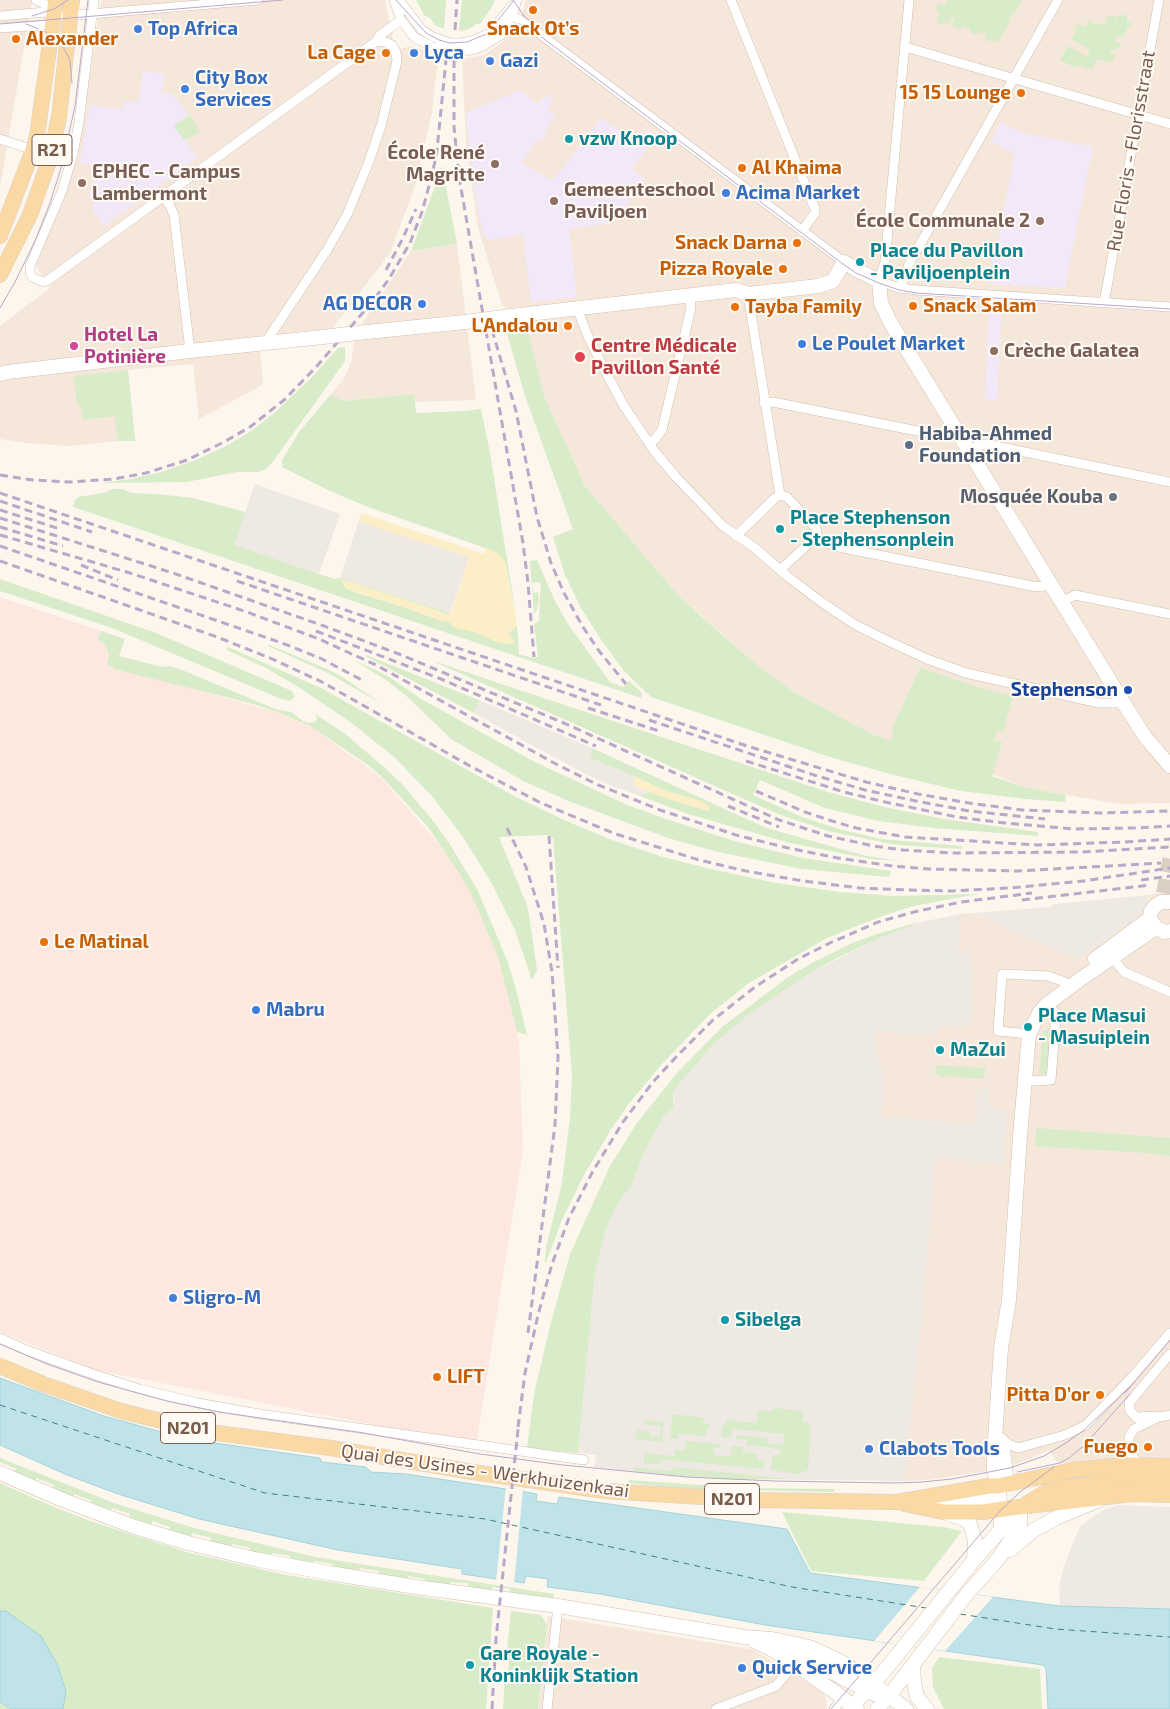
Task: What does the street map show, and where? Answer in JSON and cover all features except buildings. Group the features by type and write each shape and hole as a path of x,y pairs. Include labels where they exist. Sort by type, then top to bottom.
{"main road":[{"name":"R21","path":"0,274 30,214 50,158 58,117 72,0"},
{"name":"R21","path":"0,236 33,150 40,121 53,17 47,1"},
{"path":"3,372 465,322 736,290 748,294 818,286 832,281 844,262 879,281 882,308 1146,738 1170,766"},
{"path":"1165,899 1155,906 1151,912 1153,923 1165,932 1170,931"},
{"path":"1001,1528 998,1488 994,1471 994,1454 1002,1348 1009,1300 1029,1034 1038,1013 1065,982 1116,943 1153,923"},
{"path":"1046,1004 1112,957 1128,948 1153,923"},
{"path":"1112,957 1112,950 1116,943"},
{"path":"998,1488 1006,1474 1002,1438 1011,1314 1009,1300"},
{"name":"Quai des Usines - Werkhuizenkaai","path":"0,1366 43,1384 121,1412 185,1427 605,1491 750,1500 896,1502 981,1488 998,1488"},
{"name":"N201","path":"916,1506 988,1498 998,1488 1073,1470 1125,1465 1170,1466"},
{"path":"0,1473 100,1514 224,1552 329,1573 558,1606 744,1637 782,1640 812,1648 838,1660 857,1700"},
{"path":"857,1700 906,1646 974,1560 1020,1508 1047,1498 1070,1486 1129,1479 1170,1480"},
{"path":"744,1637 798,1660 857,1700 878,1709 967,1594 999,1558 1020,1525 1020,1508 1002,1487 998,1488"},
{"path":"1047,1498 1106,1497 1133,1494 1170,1495"},
{"path":"999,1558 1040,1527 1106,1497"},
{"name":"N201","path":"896,1502 943,1512 983,1512 1020,1508"},
{"path":"943,1512 964,1519 970,1524 975,1540 974,1560"},
{"path":"798,1660 857,1700 889,1696 906,1709"},
{"path":"913,1665 917,1698 927,1709"}],"street":[{"path":"94,0 79,122 73,154 58,199 30,266 32,277 40,281 47,281 164,197 377,41 379,36 401,20"},
{"path":"0,28 45,24 53,17 258,0"},
{"path":"394,0 401,20 414,37 432,47 457,51 472,50 501,35 512,16 516,0"},
{"path":"399,0 418,26 426,33 450,43 461,43 482,37 508,25 522,22 528,24"},
{"path":"482,37 497,25 516,0"},
{"path":"732,0 815,209 815,213 802,231"},
{"path":"909,0 885,262 879,281 900,288 916,290 1170,307"},
{"path":"900,288 906,270 1058,0"},
{"name":"Rue Floris - Florisstraat","path":"1104,303 1159,0"},
{"path":"0,16 46,12 53,17"},
{"path":"512,16 528,24 844,262"},
{"path":"265,343 334,239 358,190 368,164 381,126 397,62 396,52 392,45 377,41"},
{"path":"905,47 1170,124"},
{"path":"0,139 33,150"},
{"path":"164,197 174,215 190,351"},
{"path":"748,294 780,494"},
{"path":"650,444 662,430 691,308 690,295"},
{"path":"577,308 587,334 624,406 650,444 688,490 723,526 755,548 820,601 854,624 927,659 966,674 1099,703 1124,703"},
{"path":"764,403 773,402 942,436 956,429"},
{"path":"969,450 986,444 1170,482"},
{"path":"736,536 780,494"},
{"path":"780,494 787,497 816,528 817,536 821,540 834,546 1032,586 1041,587 1050,582"},
{"path":"780,570 817,536"},
{"path":"1062,602 1075,595 1170,614"},
{"path":"1112,957 1124,972 1170,992"},
{"path":"1029,1034 998,1031 1002,974 1048,976 1065,982"},
{"path":"1025,1078 1034,1081 1051,1080 1056,1016 1046,1004"},
{"path":"1002,1438 1008,1444 1018,1448 1065,1435 1086,1425 1133,1376 1170,1333"},
{"name":"Quai des Usines - Werkhuizenkaai","path":"0,1338 26,1350 93,1374 139,1389 198,1403 258,1414 584,1460"},
{"path":"1139,1422 1130,1411 1129,1403 1170,1354"},
{"path":"1140,1465 1131,1454 1129,1437 1144,1416 1159,1417 1170,1414"},
{"path":"547,1709 558,1606"},
{"path":"716,1709 776,1686 798,1660 812,1648"},
{"path":"834,1709 857,1700"}],"shaded area":[{"path":"0,0 32,0 0,187"},
{"path":"101,0 385,0 395,50 412,46 438,56 432,113 415,186 390,253 333,328 259,337 263,382 261,386 199,419 193,364 128,370 135,441 69,446 0,439 0,326 50,288 36,266 77,161"},
{"path":"526,0 1170,0 1170,803 1118,804 1023,787 994,775 952,764 872,734 792,691 750,659 677,594 585,486 544,396 527,327 502,305 478,228 466,144 462,59 484,55 505,40 516,26"},
{"path":"143,71 165,74 161,93 173,94 189,115 174,126 197,158 104,226 91,207 98,201 88,198 96,173 101,176 102,180 106,169 80,162 90,105 123,110 124,101 139,102"},
{"path":"520,90 538,104 545,96 548,98 553,93 555,95 551,100 553,102 547,109 556,116 545,130 548,133 541,142 538,139 521,162 553,181 601,118 637,141 646,129 657,136 632,169 645,179 613,223 569,229 577,297 531,302 523,235 487,240 485,234 483,234 473,183 466,113"},
{"name":"École Communale 2","path":"1001,122 1023,133 1093,147 1065,288 991,284 992,248 998,240 1015,154 991,141"},
{"path":"457,244 476,400 415,402 414,394 342,401 331,394 343,380 348,370 352,359 353,346 363,322 411,251"},
{"name":"Crèche Galatea","path":"989,307 1002,308 997,400 985,400"},
{"path":"255,484 340,514 319,574 233,545"},
{"path":"361,513 472,550 450,613 340,578"},
{"name":"Mabru","path":"0,597 125,639 114,667 280,713 310,726 381,777 442,848 461,876 474,900 498,957 519,1041 523,1151 476,1445 95,1370 0,1332"},
{"path":"479,700 592,748 590,758 634,776 634,786 649,792 640,796 612,786 589,776 528,743 474,713"},
{"path":"1170,891 1170,1458 1165,1461 1071,1466 1056,1461 1049,1450 1022,1462 999,1469 928,1480 904,1481 919,1347 936,1160 1008,1110 989,1108 978,1089 976,1124 881,1117 874,1032 938,1035 939,1026 964,1027 974,975 972,975 972,954 959,953 961,914 973,913 1006,929 1080,959 1149,900 1148,895"},
{"path":"1148,895 1147,906 1140,915 1080,959 1006,929 973,913 1051,907 1054,904"},
{"path":"961,914 959,952 972,954 972,974 974,975 972,1025 964,1025 964,1027 939,1026 938,1035 874,1032 884,1083 881,1117 976,1124 978,1089 990,1090 989,1108 1008,1110 1004,1163 936,1160 919,1347 904,1481 733,1479 594,1467 596,1455 578,1453 595,1273 606,1229 615,1208 631,1186 645,1151 663,1117 674,1107 674,1090 715,1043 744,1017 808,974 879,938 915,923"},
{"path":"1117,1505 1170,1507 1170,1609 1060,1606 1059,1585 1064,1567 1081,1525 1105,1509"},
{"path":"548,1616 751,1649 822,1692 826,1697 827,1709 538,1709"}],"green space":[{"path":"416,0 446,0 444,29 435,25 430,18 424,15"},
{"path":"462,0 495,0 480,24 459,31"},
{"path":"946,0 1022,0 1015,13 1013,12 1008,20 1011,22 997,42 985,40 986,34 979,32 978,35 970,32 970,29 963,26 962,29 952,26 955,19 951,18 949,24 945,22 944,25 936,23 940,13 937,12 937,4 946,5"},
{"path":"1127,15 1127,23 1131,22 1131,27 1128,26 1122,37 1116,35 1115,41 1121,43 1120,48 1116,47 1115,51 1111,50 1110,54 1115,55 1113,62 1096,59 1093,69 1082,67 1078,64 1077,67 1072,66 1060,60 1068,46 1088,57 1089,49 1071,39 1078,23 1087,28 1087,21 1093,21 1093,24 1107,23 1107,16 1115,16 1117,18 1117,16"},
{"path":"189,115 200,131 189,139 184,140 174,126"},
{"path":"442,166 457,244 411,251 436,184"},
{"path":"527,327 544,396 585,486 677,594 703,618 750,659 792,691 872,734 892,741 893,726 920,668 981,688 1013,696 1003,732 997,731 994,740 1002,742 992,776 1023,787 1066,795 1065,802 961,791 890,774 833,758 651,697 623,670 600,638 581,608 565,575 553,537 573,529 525,396 506,330"},
{"path":"345,347 345,361 266,469 259,472 237,472 186,482 100,483 131,479 161,472 193,461 226,446 251,431 273,414 311,378 338,348"},
{"path":"128,370 135,441 118,441 115,416 83,420 81,407 77,405 74,376"},
{"path":"331,394 342,401 414,394 416,413 481,409 490,453 516,616 505,561 494,551 365,506 282,467 282,460 299,432"},
{"path":"113,489 123,489 131,493 193,498 245,512 234,545 319,574 335,579 340,578 450,613 445,615 436,610 342,580 344,586 354,592 449,622 456,628 475,632 498,642 509,644 511,637 508,635 517,626 519,654 532,658 538,657 534,624 539,621 541,591 540,582 532,583 534,593 538,592 539,600 534,614 530,561 537,560 554,599 568,624 610,682 623,687 629,681 642,693 641,698 73,507 78,497 108,492"},
{"path":"0,579 156,633 292,691 295,697 290,701 281,699 112,628 0,591"},
{"path":"101,631 125,639 119,656 162,667 169,666 180,669 278,710 291,712 309,723 315,722 317,719 315,714 344,733 403,785 449,843 477,889 507,960 527,1035 517,1032 498,957 474,900 461,876 428,827 381,776 368,765 310,726 280,713 253,704 114,669 114,667 107,665 108,650 98,640"},
{"path":"267,644 341,676 382,704 328,673"},
{"path":"228,647 321,688 516,797 612,840 663,857 776,883 840,892 894,896 978,894 913,906 827,938 749,983 709,1015 661,1065 612,1128 584,1175 561,1222 545,1263 546,1247 562,1183 570,1117 572,1075 553,838 548,835 499,837 528,908 537,970 532,980 515,930 491,882 463,837 431,795 394,757 353,724 300,688 266,668 227,650"},
{"path":"365,656 479,700 474,713"},
{"path":"354,660 388,676 421,699 535,762 625,804 734,841 803,858 891,871 889,877 802,869 718,852 668,838 571,802 523,781 451,739 411,700 389,682"},
{"path":"437,662 828,792 884,807 944,819 1038,832 1038,836 934,828 879,821 825,808 760,780 753,795 802,817 839,829 881,839 962,846 962,849 897,845 828,831 778,814"},
{"path":"592,748 764,827 867,856 901,861 871,859 790,843 688,814 640,796 649,792 709,810 590,758"},
{"path":"915,923 837,958 808,974 771,999 744,1018 715,1043 674,1090 674,1107 663,1117 645,1151 631,1186 615,1208 606,1229 595,1273 578,1453 527,1448 534,1394 570,1254 610,1166 637,1123 677,1073 722,1027 788,977 850,944"},
{"path":"1051,1027 1046,1075 1039,1074 1043,1032"},
{"path":"936,1065 985,1068 985,1074 983,1079 946,1076 946,1078 935,1075"},
{"path":"1036,1128 1170,1138 1170,1156 1035,1146"},
{"path":"774,1408 803,1411 803,1422 811,1423 808,1470 798,1474 771,1470 772,1455 780,1455 780,1449 747,1445 747,1440 736,1439 736,1435 767,1438 768,1444 783,1445 784,1434 732,1429 731,1438 721,1437 726,1420 756,1423 758,1410 773,1411"},
{"path":"673,1414 704,1418 703,1423 710,1424 705,1436 679,1434 678,1439 670,1438"},
{"path":"644,1420 664,1422 662,1442 636,1439 637,1430 650,1432 650,1436 660,1437 661,1426 643,1424"},
{"path":"686,1441 720,1444 720,1448 714,1447 714,1455 731,1456 732,1446 743,1447 743,1452 757,1454 757,1460 764,1461 764,1469 660,1459 659,1464 644,1463 644,1453 674,1456 675,1450 685,1451"},
{"path":"0,1458 114,1503 194,1528 315,1557 554,1594 553,1599 509,1593 510,1589 492,1587 492,1591 468,1588 468,1583 451,1582 450,1586 425,1583 425,1579 408,1576 407,1580 379,1576 379,1571 360,1568 359,1573 333,1568 333,1564 314,1561 313,1565 290,1561 290,1556 272,1553 271,1557 250,1553 250,1548 232,1544 231,1548 210,1543 211,1538 192,1533 191,1538 169,1531 170,1527 152,1521 151,1526 129,1519 130,1514 112,1508 111,1512 90,1505 92,1501 74,1494 72,1498 52,1490 54,1485 36,1478 34,1482 14,1473 16,1469 0,1462"},
{"path":"634,1467 670,1471 673,1467 789,1479 733,1479 670,1475 634,1471"},
{"path":"629,1480 744,1488 834,1489 834,1492 689,1489 628,1483"},
{"path":"0,1483 93,1522 190,1553 286,1575 493,1608 486,1709 0,1709"},
{"path":"782,1512 943,1527 962,1531 924,1581 811,1571"},
{"path":"511,1611 541,1615 547,1625 538,1709 503,1709 505,1673 508,1673 509,1661 506,1660"},
{"path":"939,1657 1040,1669 1042,1709 944,1709 933,1687 932,1668"}],"sand":[{"path":"361,513 484,554 486,547 500,555 505,561 507,568 517,626 508,635 516,642 509,644 494,641 475,632 453,627 449,622 347,589 341,579 437,610 447,615 452,610 469,557 369,525 359,520"},
{"path":"634,776 668,792 702,801 710,808 709,811 674,801 634,786"}],"water":[{"path":"0,1378 104,1416 187,1439 320,1458 322,1462 366,1467 371,1472 406,1474 526,1492 537,1494 536,1501 557,1504 559,1497 787,1529 810,1573 1060,1606 1170,1609 1170,1709 1048,1709 1046,1669 1043,1665 765,1625 600,1594 547,1587 548,1579 526,1576 524,1583 462,1574 462,1569 338,1550 199,1519 118,1494 67,1475 0,1445"},
{"path":"0,1611 6,1611 41,1636 58,1666 66,1692 63,1709 11,1709 0,1702"}],"pier":[{"path":"506,1486 523,1489 514,1584 496,1582"},
{"path":"920,1587 993,1597 945,1651 874,1641"}],"ferry route":[{"path":"0,1405 265,1493 485,1519 792,1587 926,1608"},
{"path":"960,1614 1055,1629 1170,1637"}],"tunnel":[{"path":"1163,893 1170,856"}],"tram line":[{"path":"32,16 54,9 68,0"},
{"path":"0,308 35,241 62,165 75,106 88,0"},
{"path":"0,24 283,0"},
{"path":"396,0 426,33 450,43 467,42 508,25 520,24 531,29 843,264 856,273 879,283 899,290 916,293 1170,309"},
{"path":"513,0 524,16 537,28"},
{"path":"491,29 514,0"},
{"path":"26,24 46,32 63,47 70,60 72,83"},
{"path":"1125,1393 1170,1340"},
{"path":"0,1344 47,1364 98,1382 167,1401 219,1412 364,1433 480,1454 563,1465 687,1477 774,1481 922,1482 952,1479 1010,1468 1044,1456 1066,1443 1084,1430 1130,1387"},
{"path":"1082,1448 1130,1394"},
{"path":"1017,1472 1060,1463 1087,1443"},
{"path":"831,1709 1000,1511 1020,1492 1054,1467"}],"railway":[{"path":"455,30 457,0"},
{"path":"0,475 33,480 70,482 114,479 146,473 187,460 224,442 250,427 284,400 317,366 372,302 389,279 410,243 422,212 433,171 437,150 446,60"},
{"path":"454,60 454,127 459,177 523,543 534,657"},
{"path":"386,270 416,209"},
{"path":"492,330 516,411 537,517 551,563 564,593 583,627 599,651 626,684"},
{"path":"0,493 747,746 866,782 918,794 1022,810 1099,813 1170,811"},
{"path":"0,501 92,532"},
{"path":"0,510 60,529"},
{"path":"0,518 173,573 399,654 566,724 779,820 828,836 903,850 954,853 1081,852 1170,847"},
{"path":"0,527 63,546"},
{"path":"0,535 130,573 247,612 319,639 376,665 596,784 660,810 736,835 838,858 929,869 1018,871 1161,863"},
{"path":"0,546 282,643 320,658 362,680"},
{"path":"0,561 217,637 270,658 322,682 470,766 541,803 613,833 699,860 803,881 860,888 952,891 1083,881 1170,868"},
{"path":"81,565 118,580"},
{"path":"237,581 601,705"},
{"path":"316,631 441,679 596,746"},
{"path":"588,708 659,731"},
{"path":"649,720 865,790 969,811 1045,819"},
{"path":"746,761 844,792 957,817 1074,829 1170,826"},
{"path":"756,791 805,812 832,821 856,828 905,837 1038,845 1170,839"},
{"path":"728,806 779,827"},
{"path":"507,828 526,867 544,924 552,972 558,1057 555,1125 528,1333"},
{"path":"549,836 558,968"},
{"path":"1141,880 1170,876"},
{"path":"1022,900 1151,885"},
{"path":"518,1427 525,1373 538,1315 552,1264 569,1218 593,1171 623,1122 653,1082 677,1056 713,1020 755,987 798,959 830,943 878,922 914,912 961,902 1032,893"},
{"path":"492,1709 496,1639 519,1420"}],"place":[{"name":"Snack Ot’s","path":"533,10"},
{"name":"Top Africa","path":"138,29"},
{"name":"Alexander","path":"16,39"},
{"name":"La Cage","path":"386,53"},
{"name":"Lyca","path":"414,53"},
{"name":"Gazi","path":"490,61"},
{"name":"City Box Services","path":"185,89"},
{"name":"15 15 Lounge","path":"1021,93"},
{"name":"vzw Knoop","path":"569,139"},
{"name":"École René Magritte","path":"495,164"},
{"name":"Al Khaima","path":"742,168"},
{"name":"EPHEC – Campus Lambermont","path":"82,183"},
{"name":"Acima Market","path":"726,193"},
{"name":"Gemeenteschool Paviljoen","path":"554,201"},
{"name":"École Communale 2","path":"1040,221"},
{"name":"Snack Darna","path":"797,243"},
{"name":"Place du Pavillon - Paviljoenplein","path":"860,262"},
{"name":"Pizza Royale","path":"783,269"},
{"name":"AG DECOR","path":"422,304"},
{"name":"Snack Salam","path":"913,306"},
{"name":"Tayba Family","path":"735,307"},
{"name":"L'Andalou","path":"568,326"},
{"name":"Le Poulet Market","path":"802,344"},
{"name":"Hotel La Potinière","path":"74,346"},
{"name":"Crèche Galatea","path":"994,351"},
{"name":"Centre Médicale Pavillon Santé","path":"580,357"},
{"name":"Habiba-Ahmed Foundation","path":"909,445"},
{"name":"Mosquée Kouba","path":"1113,497"},
{"name":"Place Stephenson - Stephensonplein","path":"780,529"},
{"name":"Stephenson","path":"1128,690"},
{"name":"Le Matinal","path":"44,942"},
{"name":"Mabru","path":"256,1010"},
{"name":"Place Masui - Masuiplein","path":"1028,1027"},
{"name":"MaZui","path":"940,1050"},
{"name":"Sligro-M","path":"173,1298"},
{"name":"Sibelga","path":"725,1320"},
{"name":"LIFT","path":"437,1377"},
{"name":"Pitta D’or","path":"1100,1395"},
{"name":"Fuego","path":"1148,1447"},
{"name":"Clabots Tools","path":"869,1449"},
{"name":"Gare Royale - Koninklijk Station","path":"470,1665"},
{"name":"Quick Service","path":"742,1668"}]}
